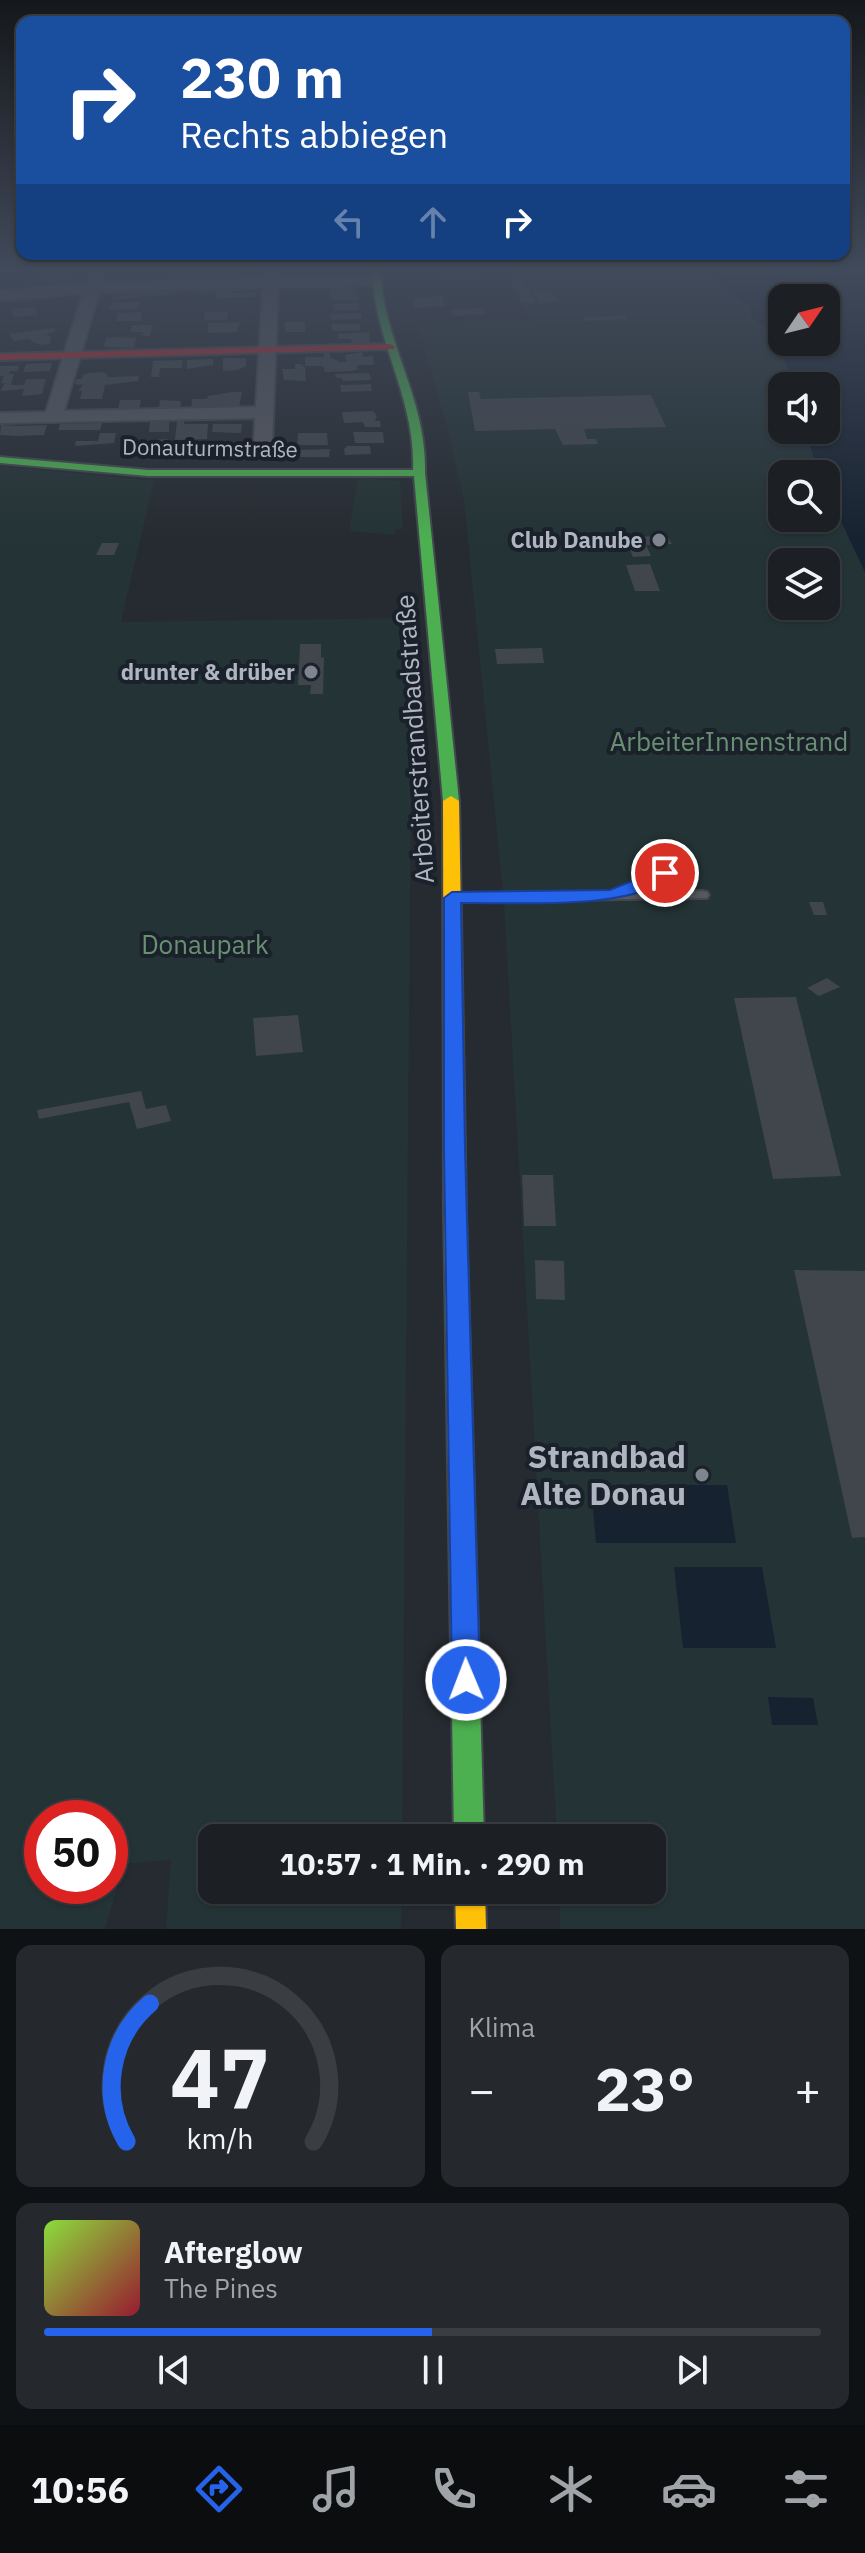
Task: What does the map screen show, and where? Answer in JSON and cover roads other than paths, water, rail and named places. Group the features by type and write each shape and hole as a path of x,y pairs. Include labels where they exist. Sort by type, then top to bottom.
{"main road":[{"name":"Arbeiterstrandbadstraße","path":"394,360 422,442 419,473 452,815 454,1149 469,1824"},
{"name":"Donauturmstraße","path":"0,460 167,473 419,473"},
{"path":"470,1904 471,1929"}],"street":[{"path":"53,418 71,360"},
{"path":"263,444 265,360"},
{"path":"0,418 264,412"}],"lane":[{"path":"611,895 649,883 682,863"},
{"path":"452,898 702,895"}],"water":[{"path":"784,360 865,360 865,572 840,519 840,460 815,460 809,444 840,444 840,372 790,372"},
{"path":"591,1485 727,1485 736,1543 596,1543"},
{"path":"674,1567 762,1567 776,1648 683,1648"},
{"path":"768,1697 813,1698 818,1725 772,1725"}],"place":[{"name":"Club Danube","path":"659,540"},
{"name":"drunter & drüber","path":"311,672"},
{"name":"Strandbad Alte Donau","path":"702,1475"}],"park label":[{"name":"ArbeiterInnenstrand","path":"729,742"},
{"name":"Donaupark","path":"205,945"}]}
